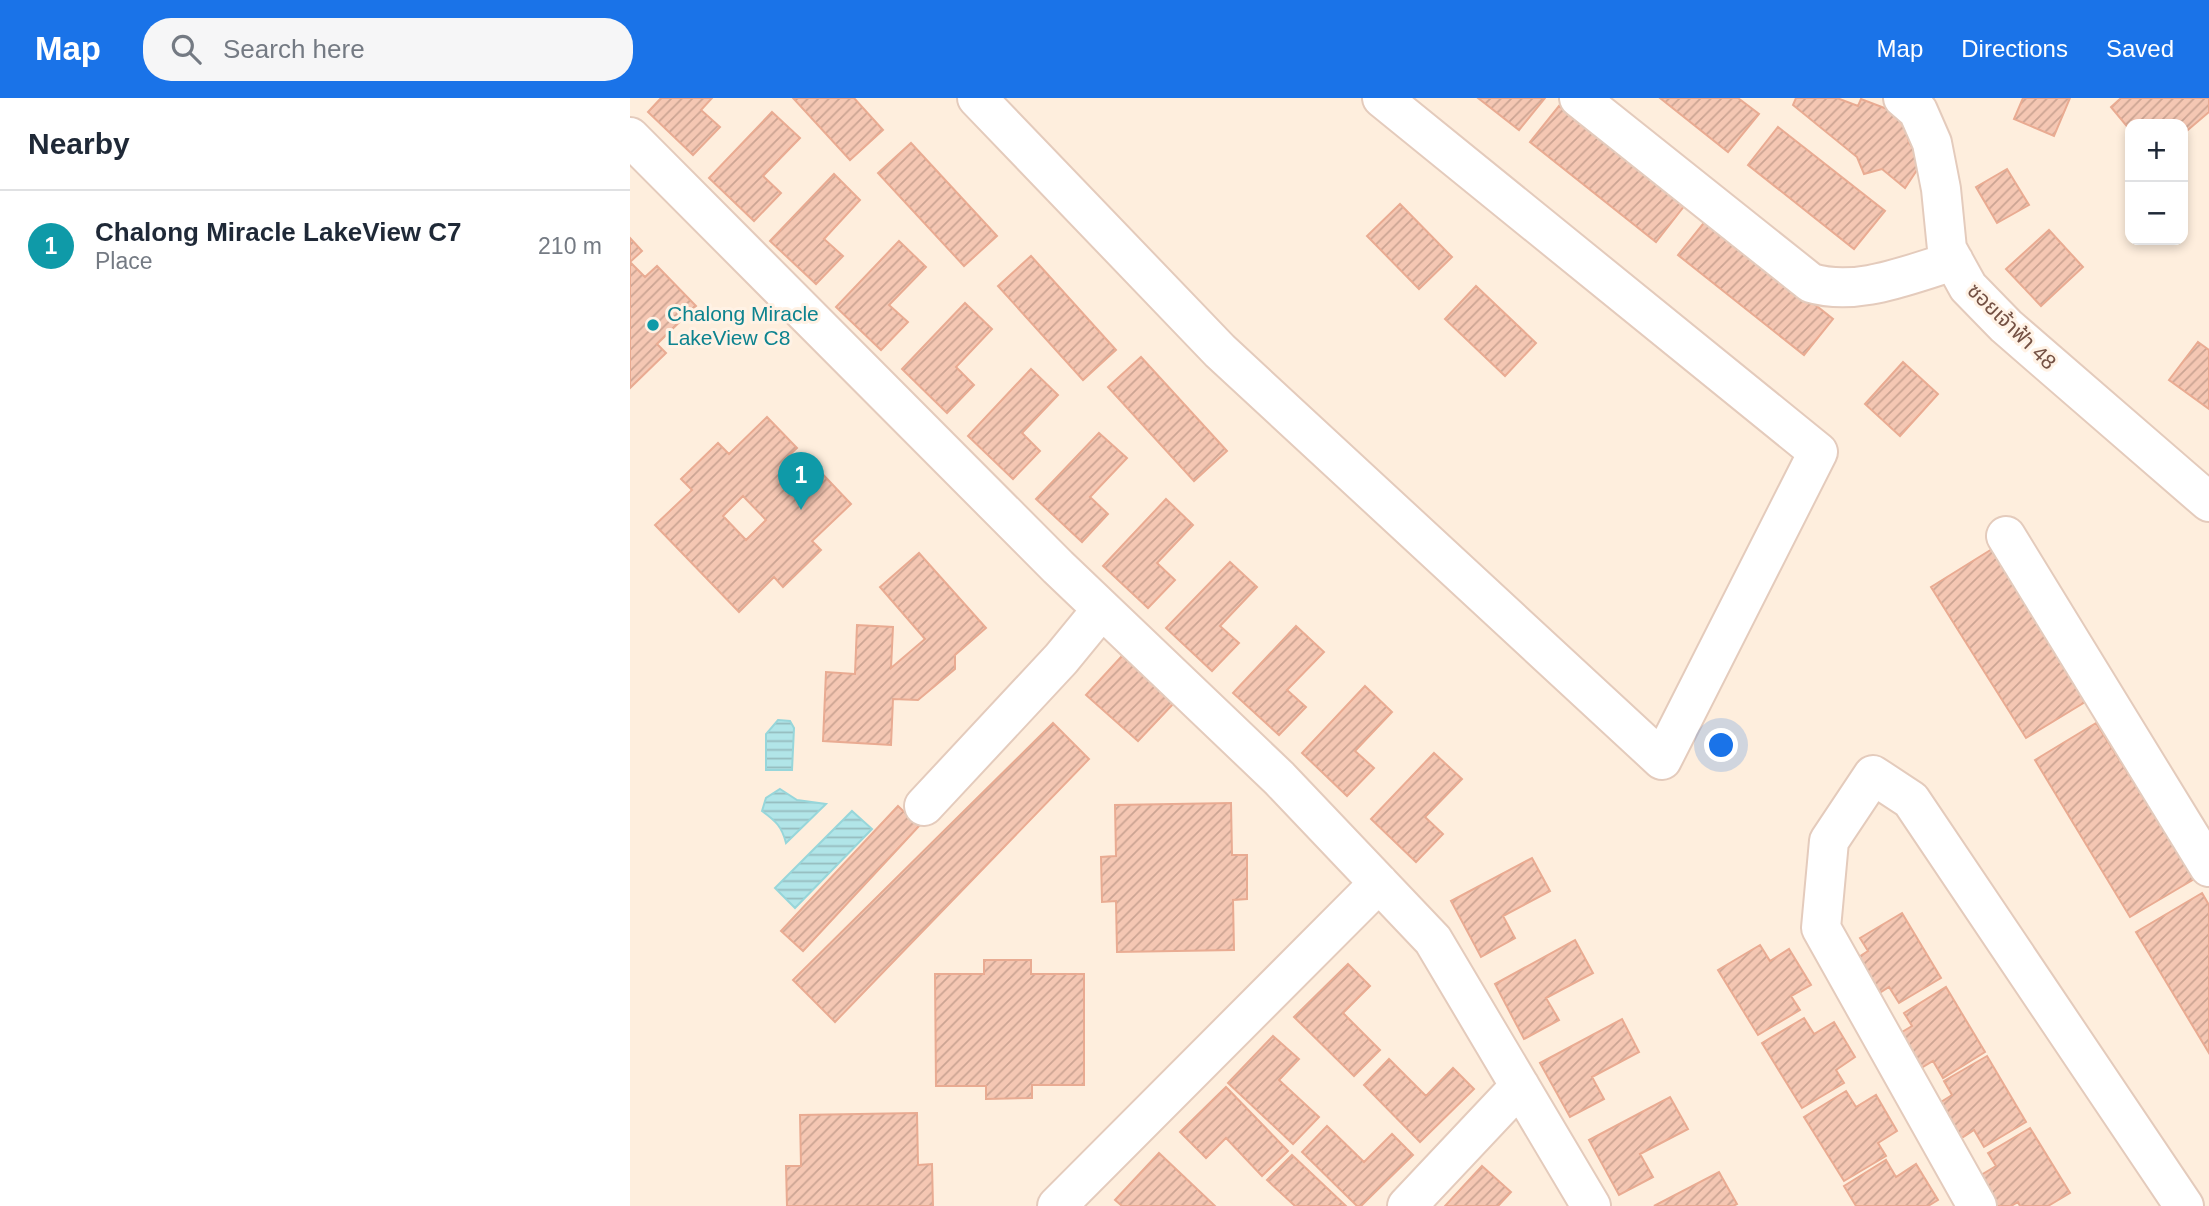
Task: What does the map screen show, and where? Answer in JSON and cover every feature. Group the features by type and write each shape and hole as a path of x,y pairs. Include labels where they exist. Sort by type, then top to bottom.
{"street":[{"path":"977,98 1220,351 1662,760 1818,452 1382,98"},
{"path":"1579,98 1811,283 1827,288 1855,288 1954,261"},
{"name":"ซอยเจ้าฟ้า 48","path":"1903,98 1918,111 1932,143 1941,189 1947,249 1968,287 2006,326 2209,502"},
{"path":"630,136 1102,610 1279,778 1433,940 1591,1206"},
{"path":"2006,536 2209,867"},
{"path":"923,806 1061,659 1102,610"},
{"path":"1977,1206 1821,928 1829,841 1873,775 1911,800 2184,1206"},
{"path":"1057,1206 1379,883"},
{"path":"1407,1206 1520,1086"}],"water":[{"path":"778,720 790,721 794,728 792,770 766,770 766,734"},
{"path":"780,789 797,800 826,804 786,843 778,825 762,811 766,798"},
{"path":"852,811 872,829 795,908 775,888"}],"building":[{"path":"661,98 712,98 701,110 720,127 693,155 648,112"},
{"path":"793,98 854,98 883,130 850,160"},
{"path":"1478,98 1545,98 1519,130"},
{"path":"1660,98 1738,98 1759,114 1728,152"},
{"path":"1796,98 1837,98 1858,106 1861,99 1903,115 1909,143 1923,161 1905,188 1882,169 1864,174 1857,157 1793,105"},
{"path":"2023,98 2070,98 2054,136 2014,119"},
{"path":"2121,98 2209,98 2209,112 2188,130 2188,119 2125,119 2125,124 2111,107"},
{"path":"1559,106 1685,205 1656,242 1530,142"},
{"path":"772,112 800,138 763,176 781,193 754,221 709,178"},
{"path":"1778,127 1885,211 1854,249 1748,165"},
{"path":"911,143 997,236 964,266 878,173"},
{"path":"2007,169 2029,205 1997,223 1976,187"},
{"path":"834,174 860,200 824,239 843,256 816,284 770,241"},
{"path":"1400,204 1452,257 1419,289 1367,236"},
{"path":"1707,219 1833,319 1804,355 1678,255"},
{"path":"2049,230 2083,267 2041,306 2006,269"},
{"path":"630,238 642,251 630,262"},
{"path":"899,241 926,267 889,305 908,322 881,350 836,307"},
{"path":"1031,256 1116,350 1083,380 998,286"},
{"name":"Chalong Miracle LakeView C8","path":"630,262 645,277 657,266 696,306 657,344 666,353 630,388"},
{"path":"1476,286 1536,343 1505,376 1445,319"},
{"path":"965,303 992,329 956,367 974,385 947,413 902,369"},
{"path":"2198,342 2209,350 2209,409 2169,380"},
{"path":"1141,357 1227,451 1194,481 1108,387"},
{"path":"1903,362 1938,394 1900,436 1865,404"},
{"path":"1031,369 1058,395 1022,433 1040,451 1013,479 968,436"},
{"path":"767,417 797,448 785,459 800,474 812,463 851,504 812,541 821,550 783,587 774,577 739,612 655,525 692,490 681,479 718,443 729,454","holes":["743,496 766,520 746,540 723,516"]},
{"path":"1099,433 1127,458 1090,497 1108,514 1082,542 1036,499"},
{"path":"1166,499 1193,525 1157,563 1175,580 1148,608 1103,566"},
{"path":"1992,549 2090,699 2026,738 1931,587"},
{"path":"919,553 986,628 955,655 955,669 918,700 893,699 891,745 823,741 826,672 855,674 857,625 893,627 891,668 925,639 880,587"},
{"path":"1230,562 1257,587 1220,626 1239,643 1212,671 1166,628"},
{"path":"1296,626 1324,652 1287,690 1306,707 1279,735 1233,693"},
{"path":"1122,656 1174,703 1138,741 1086,695"},
{"path":"1365,686 1392,712 1355,751 1374,768 1347,796 1302,753"},
{"path":"1053,723 1089,759 835,1022 793,980"},
{"path":"2096,723 2143,797 2145,795 2196,878 2130,917 2035,760"},
{"path":"1434,753 1462,779 1425,817 1443,834 1416,862 1371,819"},
{"path":"1231,803 1232,855 1247,855 1247,899 1233,900 1234,950 1117,952 1116,901 1102,902 1101,857 1116,856 1115,805"},
{"path":"898,806 919,826 803,951 781,931"},
{"path":"1532,858 1550,891 1503,916 1515,938 1481,957 1451,901"},
{"path":"2202,893 2209,905 2209,1053 2136,932"},
{"path":"1902,913 1941,978 1899,1003 1889,987 1870,999 1848,964 1868,951 1860,938"},
{"path":"1575,940 1593,973 1546,998 1559,1020 1524,1039 1495,984"},
{"path":"1760,945 1770,961 1789,949 1811,985 1791,996 1800,1010 1758,1035 1718,970"},
{"path":"984,960 1031,960 1031,974 1084,974 1084,1085 1032,1085 1032,1098 986,1099 986,1086 936,1086 935,974 984,974"},
{"path":"1348,964 1370,986 1343,1013 1380,1050 1354,1076 1294,1017"},
{"path":"1946,987 1985,1052 1943,1078 1933,1061 1913,1073 1892,1038 1912,1026 1904,1013"},
{"path":"1804,1018 1814,1034 1834,1022 1855,1057 1836,1070 1844,1083 1802,1108 1762,1043"},
{"path":"1622,1019 1639,1052 1592,1077 1604,1099 1570,1117 1540,1063"},
{"path":"1273,1036 1299,1059 1279,1080 1319,1117 1293,1144 1228,1083"},
{"path":"1987,1056 2026,1122 1984,1147 1974,1130 1954,1143 1933,1107 1952,1095 1944,1081"},
{"path":"1389,1059 1426,1096 1453,1068 1474,1089 1420,1142 1364,1085"},
{"path":"1226,1087 1288,1151 1262,1176 1226,1138 1206,1158 1180,1132"},
{"path":"1846,1091 1856,1107 1876,1095 1897,1131 1878,1143 1886,1156 1844,1181 1804,1117"},
{"path":"1670,1097 1688,1129 1640,1154 1653,1177 1619,1195 1589,1140"},
{"path":"917,1113 918,1165 932,1164 933,1206 787,1206 786,1166 801,1166 800,1115"},
{"path":"1327,1126 1364,1162 1392,1134 1413,1155 1361,1206 1357,1206 1302,1152"},
{"path":"2030,1128 2070,1193 2048,1206 2020,1206 2018,1202 2011,1206 1993,1206 1976,1178 1996,1166 1988,1153"},
{"path":"1159,1153 1215,1206 1122,1206 1115,1200"},
{"path":"1292,1155 1346,1206 1295,1206 1267,1180"},
{"path":"1886,1160 1896,1177 1916,1164 1938,1200 1928,1206 1856,1206 1844,1186"},
{"path":"1482,1166 1511,1192 1498,1206 1445,1206"},
{"path":"1719,1172 1737,1204 1654,1206"}],"place":[{"name":"Chalong Miracle LakeView C8","path":"653,325"},
{"name":"Chalong Miracle LakeView C7","path":"801,510"}]}
